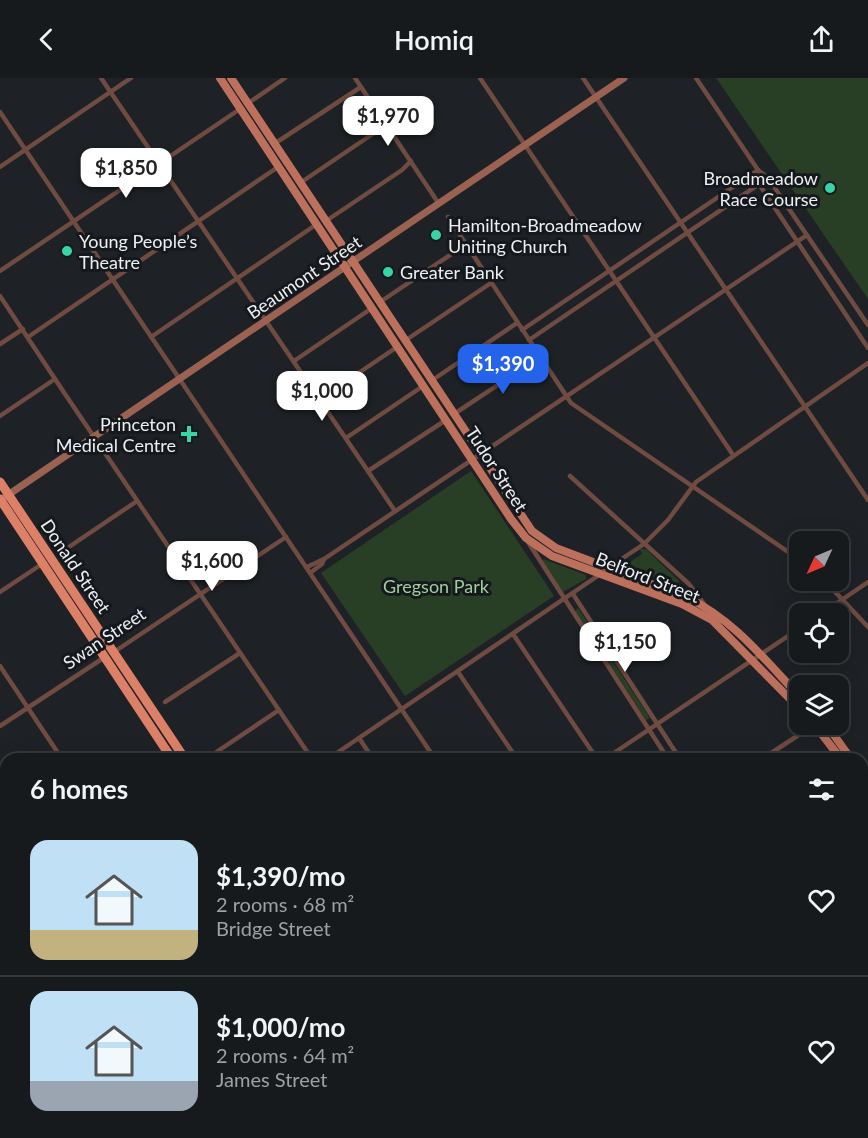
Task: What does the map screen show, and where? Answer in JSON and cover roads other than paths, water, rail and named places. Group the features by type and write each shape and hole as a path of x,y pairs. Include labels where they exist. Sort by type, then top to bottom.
{"highway":[{"name":"Donald Street","path":"0,482 2,498 42,564 110,655 168,753"},
{"name":"Donald Street","path":"2,498 180,753"}],"main road":[{"name":"Tudor Street","path":"220,78 316,224 349,265"},
{"name":"Tudor Street","path":"231,78 326,221 349,265 428,383 454,414 528,527 548,544"},
{"name":"Beaumont Street","path":"2,498 624,78"},
{"name":"Tudor Street","path":"428,383 447,419 526,538"},
{"name":"Belford Street","path":"526,538 552,556 702,613 789,686"},
{"name":"Belford Street","path":"548,544 707,607 729,624 789,696"},
{"path":"822,735 836,753"},
{"path":"833,735 847,753"}],"street":[{"path":"101,78 395,511"},
{"path":"0,167 131,78"},
{"path":"247,104 285,78"},
{"path":"355,78 439,204"},
{"path":"480,78 733,455"},
{"path":"583,78 868,500"},
{"path":"696,78 758,171 768,178 868,325"},
{"path":"274,144 360,87"},
{"path":"0,271 240,109"},
{"path":"0,112 431,753"},
{"path":"300,183 386,125"},
{"path":"326,221 402,170 411,161"},
{"path":"28,337 278,167"},
{"path":"758,171 759,184 868,348"},
{"path":"522,330 758,171"},
{"path":"529,340 768,178"},
{"path":"448,217 571,403 789,552"},
{"path":"151,337 316,224"},
{"path":"309,570 807,235"},
{"path":"294,361 465,245"},
{"path":"320,399 491,283"},
{"path":"0,296 308,753"},
{"path":"346,438 517,323"},
{"path":"0,344 23,329"},
{"path":"454,414 540,357"},
{"path":"337,753 644,544 670,518 693,486 733,455 868,363"},
{"path":"0,416 55,379"},
{"path":"368,471 447,419"},
{"path":"570,476 689,584 707,607"},
{"path":"63,551 137,501"},
{"name":"Swan Street","path":"0,726 286,537"},
{"name":"Tudor Street","path":"526,538 664,753"},
{"path":"0,592 42,564"},
{"path":"836,603 868,582"},
{"path":"834,591 868,627"},
{"path":"573,594 677,753"},
{"path":"513,634 593,753"},
{"path":"614,753 789,635"},
{"path":"165,702 240,653"},
{"path":"0,666 58,753"},
{"path":"458,672 513,753"},
{"path":"215,753 279,710"},
{"path":"771,753 799,735"},
{"path":"359,738 370,753"}],"place":[{"name":"Broadmeadow Race Course","path":"830,188"},
{"name":"Hamilton-Broadmeadow Uniting Church","path":"436,235"},
{"name":"Young People’s Theatre","path":"67,251"},
{"name":"Greater Bank","path":"388,272"},
{"name":"Princeton Medical Centre","path":"189,434"}],"park label":[{"name":"Gregson Park","path":"436,586"}]}
